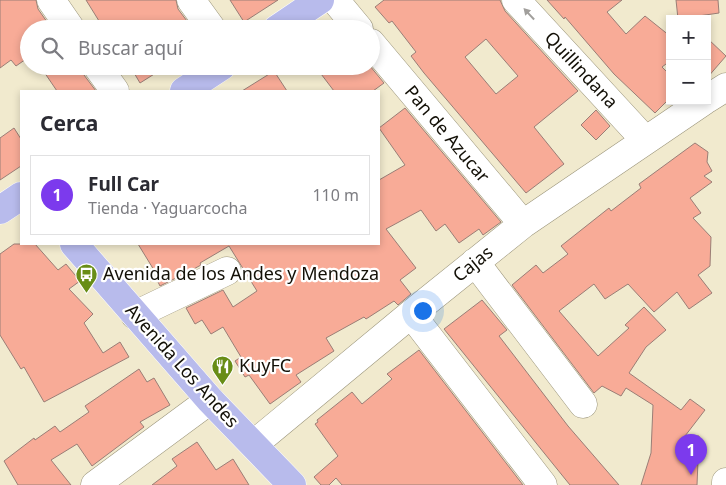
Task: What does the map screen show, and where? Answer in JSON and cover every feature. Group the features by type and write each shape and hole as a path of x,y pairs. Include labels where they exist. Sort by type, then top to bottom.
{"main road":[{"path":"287,20 304,4"},
{"path":"186,90 208,75"},
{"path":"0,210 20,197"},
{"name":"Avenida Los Andes","path":"75,245 210,400 292,485"}],"street":[{"path":"51,0 65,20"},
{"path":"191,0 205,20"},
{"path":"335,0 352,20"},
{"name":"Quillindana","path":"516,0 645,140"},
{"name":"Pan de Azucar","path":"380,55 523,224"},
{"path":"104,75 114,90"},
{"path":"711,96 726,87"},
{"name":"Cajas","path":"254,444 523,224 698,105"},
{"path":"475,262 583,404"},
{"path":"135,315 228,271"},
{"path":"411,314 543,485"},
{"path":"96,485 210,400"}],"building":[{"path":"0,0 36,0 38,9 46,20 20,20 20,63 16,66 11,60 0,68"},
{"path":"86,0 176,0 178,9 186,20 98,20"},
{"path":"230,0 278,0 247,20 243,20"},
{"path":"384,0 500,0 505,11 578,91 534,127 564,164 526,193 424,73 411,56 416,52 392,21 389,23 375,7","holes":["486,39 518,76 496,94 465,57"]},
{"path":"547,0 622,0 607,12 626,34 645,16 666,33 666,64 662,67 666,71 666,102 655,113 614,74 565,17 564,19"},
{"path":"676,0 718,0 719,13 678,15"},
{"path":"711,42 726,56 711,73"},
{"path":"46,75 84,75 95,90 56,90"},
{"path":"135,75 153,75 140,83"},
{"path":"268,75 277,75 286,90 244,90"},
{"path":"322,75 377,75 384,83 374,90 333,90"},
{"path":"405,108 501,222 483,235 479,229 459,243 445,224 436,231 421,210 386,229 416,268 400,280 411,294 398,305 394,301 366,319 364,317 326,338 334,351 296,375 301,382 270,404 249,375 245,377 235,361 241,357 223,327 211,334 202,320 195,324 186,308 223,290 233,307 257,291 229,246 200,263 201,265 160,286 155,276 157,275 139,245 380,245 380,179 405,165 380,127"},
{"path":"596,110 610,126 596,140 581,125"},
{"path":"14,128 20,137 20,167 0,180 0,138"},
{"path":"695,143 708,152 707,162 712,171 704,176 712,182 690,198 701,213 693,218 711,237 710,266 698,275 712,293 689,309 677,292 654,312 628,284 605,299 594,284 559,311 598,356 629,328 625,325 644,307 666,330 646,347 629,373 681,410 690,399 705,410 685,436 699,436 697,485 641,485 651,453 653,405 626,388 621,396 602,386 594,393 512,285 536,265 543,273 568,254 561,246 609,208 611,211 641,188 639,184"},
{"path":"14,244 36,245 58,270 66,264 80,281 69,289 93,314 84,323 103,353 120,342 129,357 44,402 24,367 21,369 0,335 0,254"},
{"path":"482,300 507,330 499,336 568,426 619,485 570,485 444,329"},
{"path":"419,350 523,485 342,485 336,478 329,485 321,485 314,477 338,456 315,424 318,422 317,420 352,392 362,404 392,379 387,374"},
{"path":"139,369 147,382 154,378 170,405 140,422 144,427 92,466 77,444 51,460 71,485 18,485 4,461 34,438 35,440 55,426 60,432 89,412 85,406"},
{"path":"197,442 216,470 233,459 249,485 152,485 177,466 172,459"}],"place":[{"name":"Avenida de los Andes y Mendoza","path":"87,293"},
{"name":"KuyFC","path":"223,385"},
{"name":"Full Car","path":"691,475"}]}
